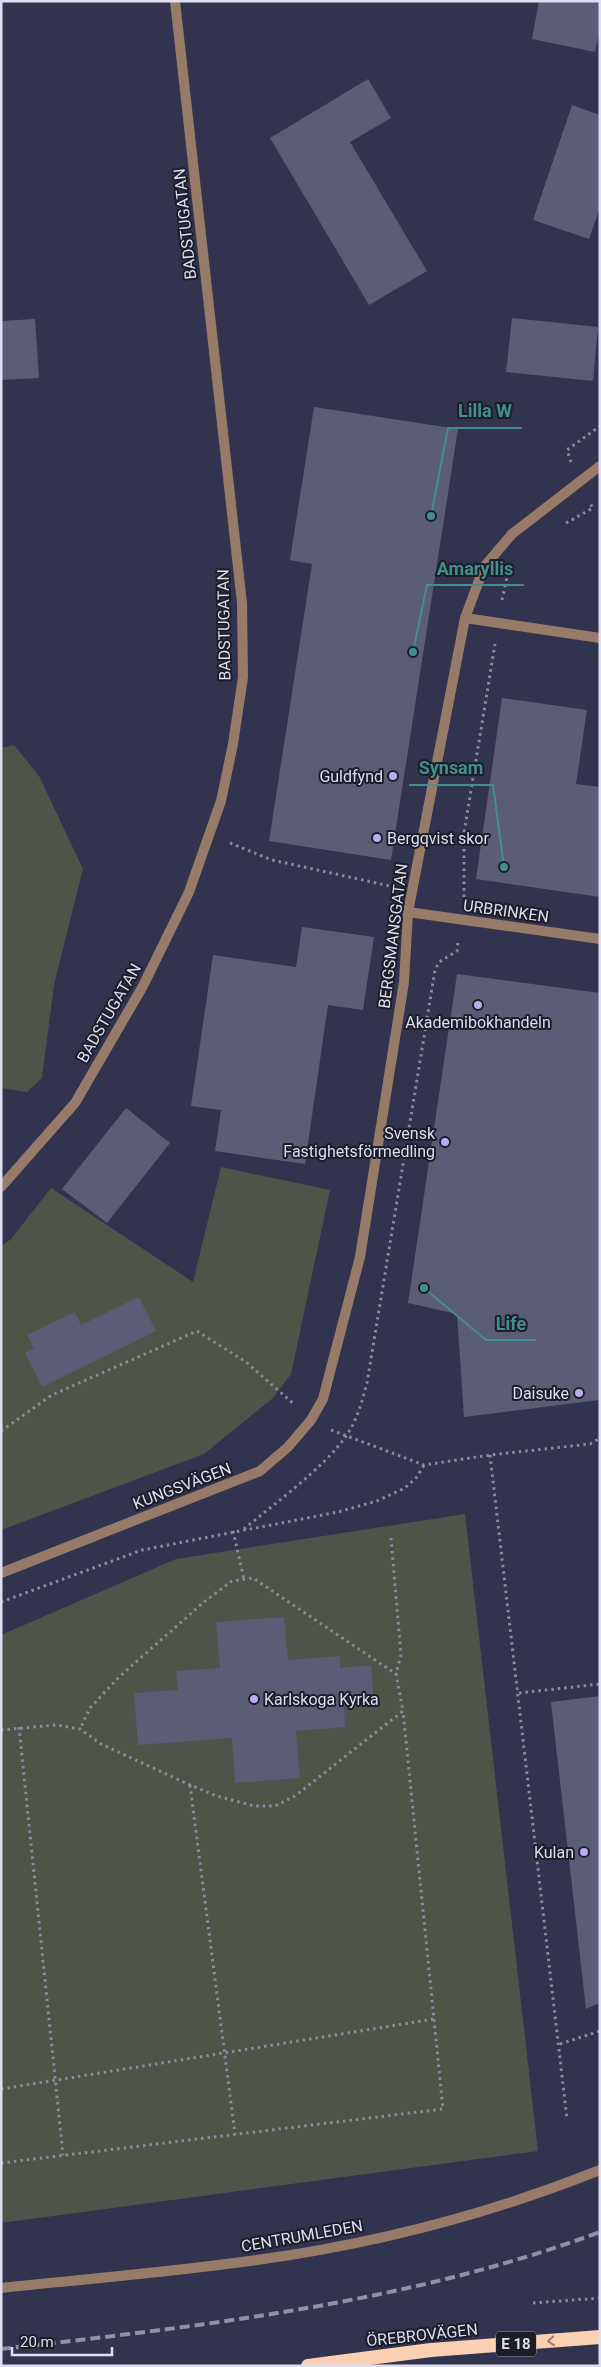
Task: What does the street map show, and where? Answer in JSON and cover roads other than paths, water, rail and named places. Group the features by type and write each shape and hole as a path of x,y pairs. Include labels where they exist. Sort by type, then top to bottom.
{"highway":[{"name":"ÖREBROVÄGEN","path":"308,2366 432,2350 600,2337"}],"street":[{"name":"BADSTUGATAN","path":"1,1187 75,1103 144,986 189,892 221,801 233,744 242,677 242,603 175,1"},
{"name":"BERGSMANSGATAN","path":"330,1375 360,1257 404,982 408,912 465,618 484,567 512,534 600,466"},
{"path":"465,618 600,638"},
{"name":"URBRINKEN","path":"408,912 600,939"},
{"name":"KUNGSVÄGEN","path":"1,1573 260,1471 288,1447 311,1420 322,1399 330,1375"},
{"name":"CENTRUMLEDEN","path":"1,2288 257,2260 324,2249 482,2211 600,2170"}],"railway":[{"path":"1,2349 229,2321 379,2294 454,2277 600,2232"}],"place":[{"name":"Lilla W","path":"431,516"},
{"name":"Amaryllis","path":"413,652"},
{"name":"Guldfynd","path":"393,776"},
{"name":"Bergqvist skor","path":"377,838"},
{"name":"Synsam","path":"504,867"},
{"name":"Akademibokhandeln","path":"478,1005"},
{"name":"Svensk Fastighetsförmedling","path":"445,1142"},
{"name":"Life","path":"424,1288"},
{"name":"Daisuke","path":"579,1393"},
{"name":"Karlskoga Kyrka","path":"254,1699"},
{"name":"Kulan","path":"584,1852"}]}
